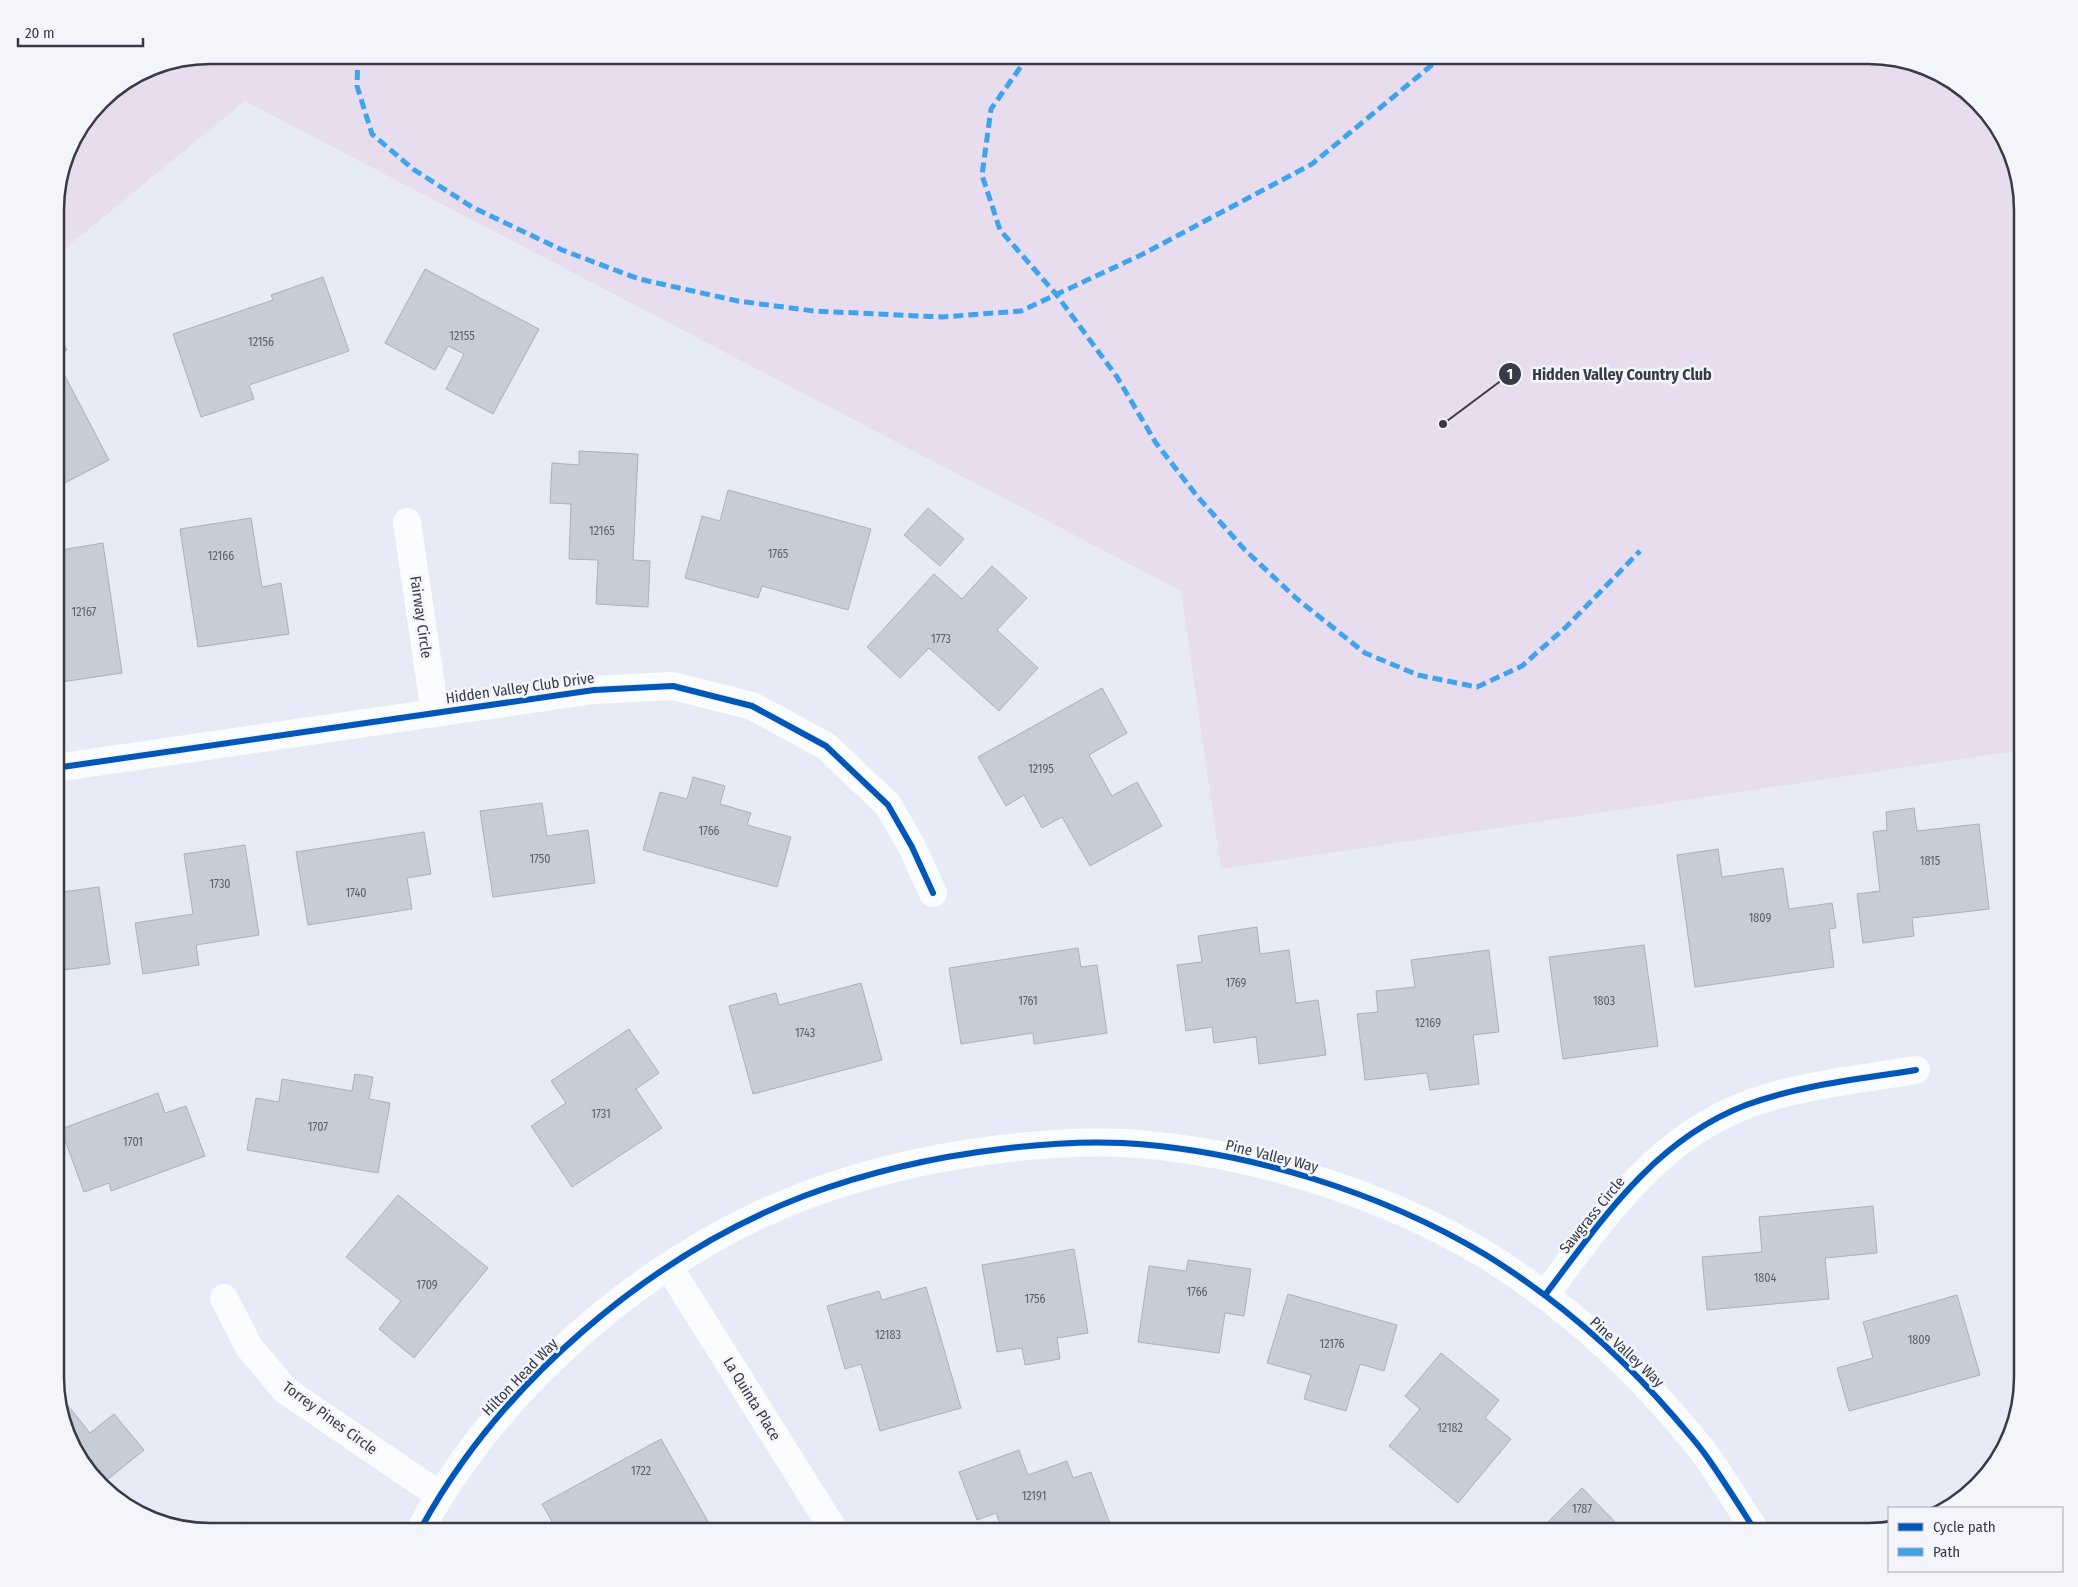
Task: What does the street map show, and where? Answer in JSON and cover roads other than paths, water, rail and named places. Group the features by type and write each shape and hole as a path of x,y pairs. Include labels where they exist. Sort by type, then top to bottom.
{"street":[{"name":"Fairway Circle","path":"407,522 435,713"},
{"name":"Hidden Valley Club Drive","path":"64,767 594,690 673,686 752,706 826,746 888,805 912,847 933,893"},
{"name":"Sawgrass Circle","path":"1545,1296 1610,1209 1638,1178 1670,1149 1707,1125 1745,1106 1786,1093 1916,1070"},
{"name":"Pine Valley Way","path":"669,1267 732,1229 802,1197 876,1172 959,1154 1040,1144 1123,1143 1207,1153 1291,1172 1356,1193 1420,1221 1485,1254 1545,1296 1609,1349 1654,1394 1705,1454 1750,1523"},
{"name":"Hilton Head Way","path":"424,1523 439,1495 485,1431 539,1371 600,1315 669,1267"},
{"name":"La Quinta Place","path":"669,1267 829,1523"},
{"name":"Torrey Pines Circle","path":"224,1298 249,1347 285,1390 439,1495"}],"place":[{"name":"Hidden Valley Country Club","path":"1443,424"}]}
